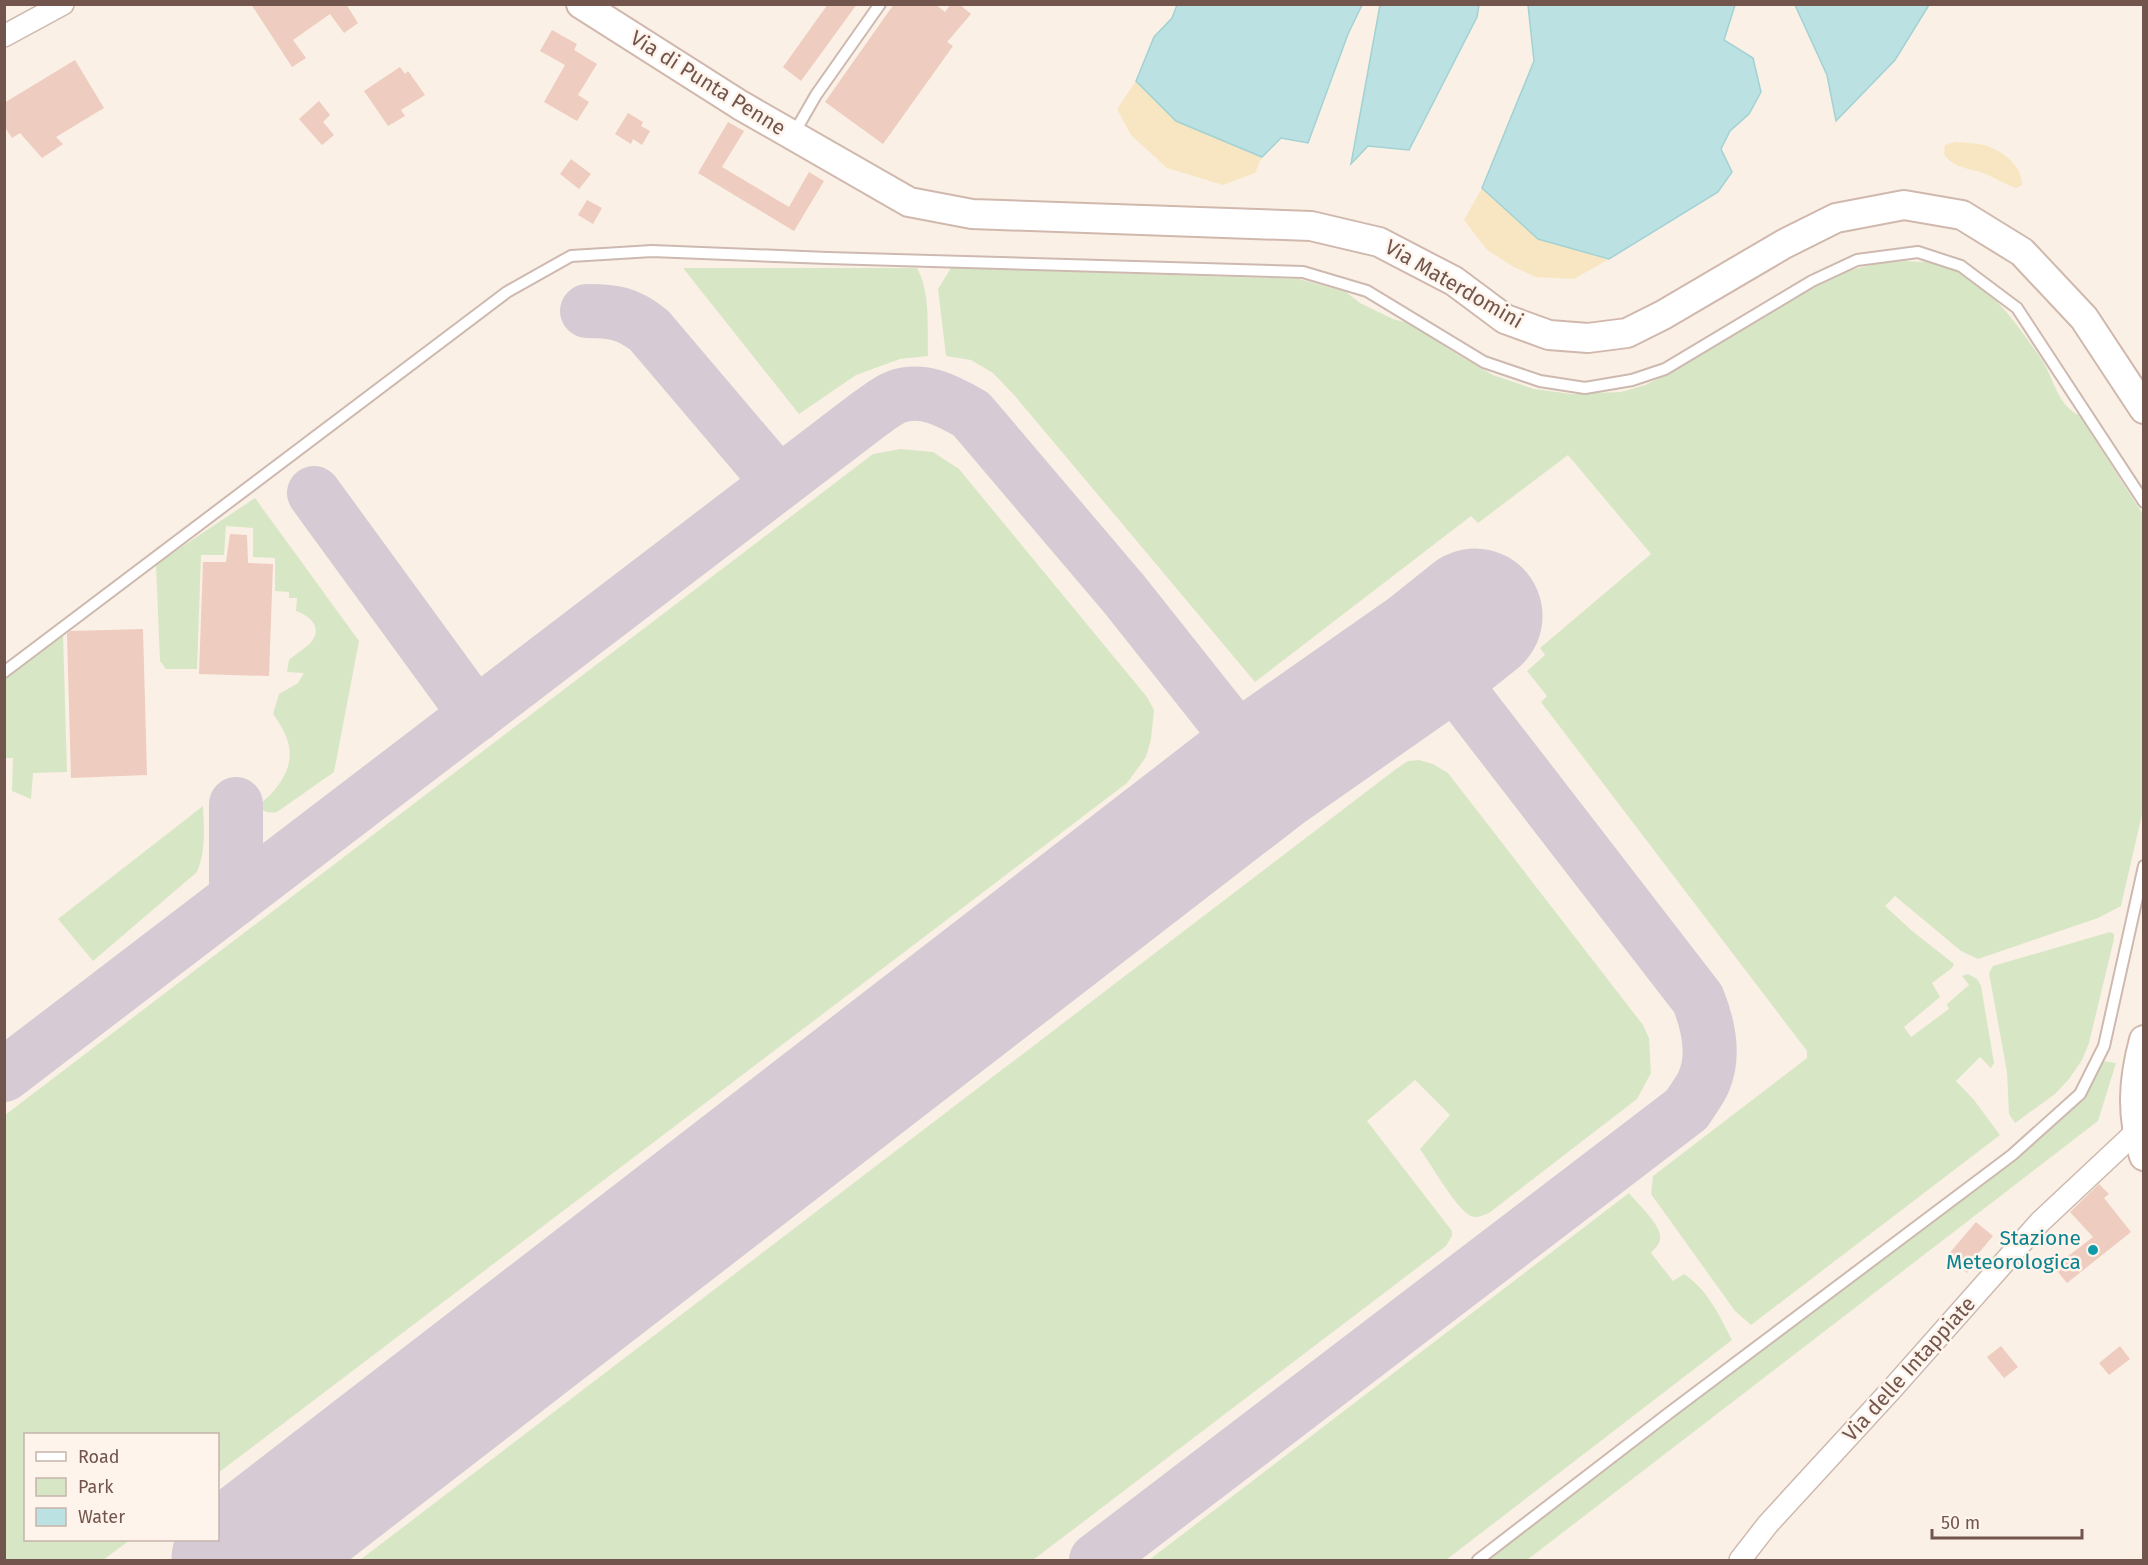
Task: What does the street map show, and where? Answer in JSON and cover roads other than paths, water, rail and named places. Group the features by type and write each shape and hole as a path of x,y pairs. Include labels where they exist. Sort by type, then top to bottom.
{"street":[{"path":"4,36 63,4"},
{"name":"Via di Punta Penne","path":"580,4 740,105 836,160"},
{"name":"Via Materdomini","path":"836,160 909,202 972,214 1311,226 1379,242 1454,281 1505,319 1549,335 1588,338 1627,333 1663,315 1784,244 1836,218 1904,206 1962,215 2022,252 2054,285 2084,318 2144,409"},
{"path":"2140,1144 2134,1104 2137,1067 2144,1040"},
{"name":"Via delle Intappiate","path":"1740,1560 1768,1524 2040,1222 2140,1144"}],"lane":[{"path":"793,135 816,95 880,4"},
{"path":"4,672 507,292 571,256 652,251 840,259 1304,272 1367,291 1484,362 1540,381 1585,388 1632,380 1665,369 1812,281 1857,260 1918,252 1961,266 2017,308 2144,502"},
{"path":"1478,1560 2012,1155 2080,1094 2104,1046 2144,866"}],"water":[{"path":"1177,5 1362,5 1348,34 1308,143 1281,138 1262,157 1176,121 1136,81 1154,37 1172,18"},
{"path":"1380,5 1479,5 1477,17 1409,150 1368,146 1351,164"},
{"path":"1528,5 1735,5 1724,40 1753,58 1761,92 1749,114 1730,131 1721,149 1732,172 1718,192 1609,259 1538,239 1482,188 1534,61"},
{"path":"1795,5 1929,5 1895,60 1836,121 1827,75"}],"place":[{"name":"Stazione Meteorologica","path":"2093,1250"}]}
